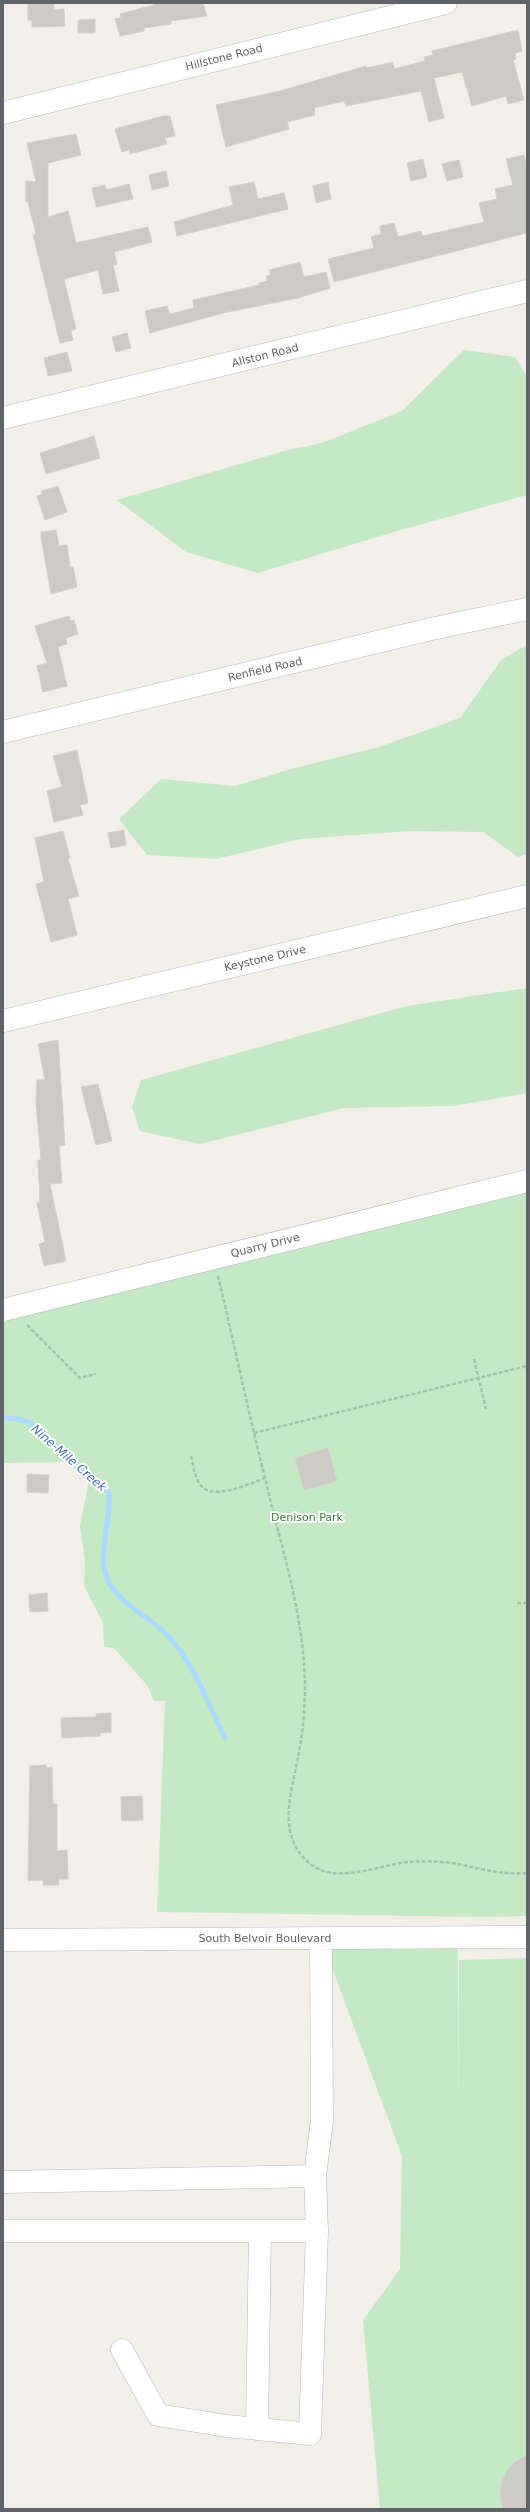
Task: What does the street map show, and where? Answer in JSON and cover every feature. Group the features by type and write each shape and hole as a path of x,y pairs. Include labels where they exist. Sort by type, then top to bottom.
{"street":[{"name":"Hillstone Road","path":"3,112 403,8 446,3"},
{"name":"Allston Road","path":"3,418 527,291"},
{"name":"Renfield Road","path":"3,732 431,629 527,609"},
{"name":"Keystone Drive","path":"3,1021 527,896"},
{"name":"Quarry Drive","path":"3,1310 527,1181"},
{"name":"South Belvoir Boulevard","path":"3,1940 527,1937"},
{"path":"122,2350 158,2415 257,2429 310,2434 317,2231 315,2176 322,2120 322,1938"},
{"path":"3,2182 315,2176"},
{"path":"3,2230 317,2231"},
{"path":"257,2429 260,2232"}],"path":[{"path":"218,1275 264,1478 294,1596 304,1662 305,1688 300,1745 289,1802 289,1822 292,1839 301,1854 316,1868 346,1873 368,1872 380,1867 423,1861 457,1864 507,1874 527,1873"},
{"path":"24,1322 80,1378 96,1374"},
{"path":"474,1359 486,1409"},
{"path":"254,1433 527,1366"},
{"path":"191,1456 198,1481 210,1491 219,1492 264,1478"},
{"path":"517,1603 527,1603"}],"green space":[{"path":"464,350 515,357 527,377 527,495 397,531 258,573 186,552 117,500 288,450 322,443 402,411"},
{"path":"527,645 527,854 518,857 483,832 411,831 300,839 216,859 147,855 119,819 161,779 235,786 291,769 379,747 461,717 501,660"},
{"path":"527,988 527,1093 453,1106 344,1108 200,1144 140,1131 132,1107 141,1080 407,1006"},
{"name":"Denison Park","path":"527,1192 527,1916 485,1917 157,1912 165,1701 154,1701 147,1685 114,1648 104,1647 103,1623 84,1586 85,1560 80,1526 89,1480 66,1462 3,1463 3,1323 14,1317"},
{"path":"321,1938 458,1938 458,2130 459,1960 527,1958 527,2509 380,2509 363,2320 400,2269 402,2156"}],"building":[{"path":"28,3 54,3 54,10 64,9 65,26 32,27 32,20 28,20"},
{"path":"153,3 203,3 207,16 171,21 171,24 144,28 144,31 120,36 115,19 121,18 120,14 154,5"},
{"path":"95,19 95,33 78,33 78,20"},
{"path":"518,30 522,51 515,53 516,59 513,60 524,100 508,104 506,96 472,106 462,72 434,78 444,118 429,122 421,91 346,106 344,101 314,108 315,115 287,122 289,129 226,147 216,105 280,91 366,66 367,68 393,62 394,69 425,61 424,57 433,55 432,51"},
{"path":"163,116 170,116 175,136 165,138 167,144 130,154 129,150 122,152 115,129"},
{"path":"76,134 81,155 48,163 48,217 68,211 76,243 148,227 152,242 114,252 117,264 113,265 119,291 103,294 98,270 64,279 76,329 71,331 73,340 60,343 33,235 36,234 28,202 26,202 26,181 36,182 27,143"},
{"path":"524,155 527,169 527,233 334,282 328,259 374,248 371,237 381,234 380,226 394,223 398,237 421,231 422,236 484,222 479,203 497,199 495,189 513,185 506,159"},
{"path":"423,159 427,177 411,181 407,163"},
{"path":"459,160 463,177 447,181 442,164"},
{"path":"166,171 169,186 152,190 149,175"},
{"path":"254,182 258,199 284,193 288,209 177,236 174,222 233,205 229,187"},
{"path":"328,182 331,199 316,203 313,186"},
{"path":"129,184 133,199 96,207 92,188 105,185 106,190"},
{"path":"300,262 304,277 326,272 330,288 298,298 223,313 150,333 145,311 167,306 170,314 194,308 193,300 259,285 259,283 267,281 266,276 271,275 269,270"},
{"path":"127,333 131,348 116,352 112,337"},
{"path":"67,352 72,371 48,376 44,358"},
{"path":"94,436 100,458 46,474 40,453"},
{"path":"58,486 67,512 45,520 37,496 42,494 42,491"},
{"path":"56,530 59,546 67,545 70,567 73,567 77,587 51,594 41,532"},
{"path":"69,616 70,621 74,620 78,634 66,638 67,644 58,647 67,686 43,692 37,666 47,663 35,626"},
{"path":"77,750 88,803 80,805 83,815 54,822 47,791 62,787 53,756"},
{"path":"124,830 126,845 111,848 108,833"},
{"path":"63,831 70,858 68,859 79,896 68,899 77,935 51,942 36,884 44,882 35,838"},
{"path":"58,1040 65,1145 59,1146 62,1183 50,1184 66,1261 44,1266 39,1244 45,1242 37,1203 40,1202 38,1160 41,1160 36,1102 37,1080 45,1080 38,1044"},
{"path":"98,1084 112,1141 96,1145 81,1087"},
{"path":"328,1448 337,1481 304,1490 295,1458"},
{"path":"27,1474 49,1475 48,1493 27,1492"},
{"path":"47,1593 48,1611 30,1612 29,1595"},
{"path":"111,1713 111,1732 100,1733 100,1736 62,1738 61,1718 96,1717 96,1714"},
{"path":"46,1765 46,1768 52,1767 53,1804 57,1804 57,1851 67,1850 68,1879 58,1879 59,1885 43,1885 43,1880 28,1881 30,1766"},
{"path":"142,1796 143,1820 122,1821 121,1797"},
{"path":"527,2455 527,2509 503,2509 500,2493 502,2481 507,2470 516,2461"}],"waterway":[{"name":"Nine-Mile Creek","path":"5,1418 18,1419 31,1423 37,1433 63,1451 109,1492 103,1552 104,1568 108,1580 122,1599 160,1629 178,1648 193,1672 225,1738"}]}
